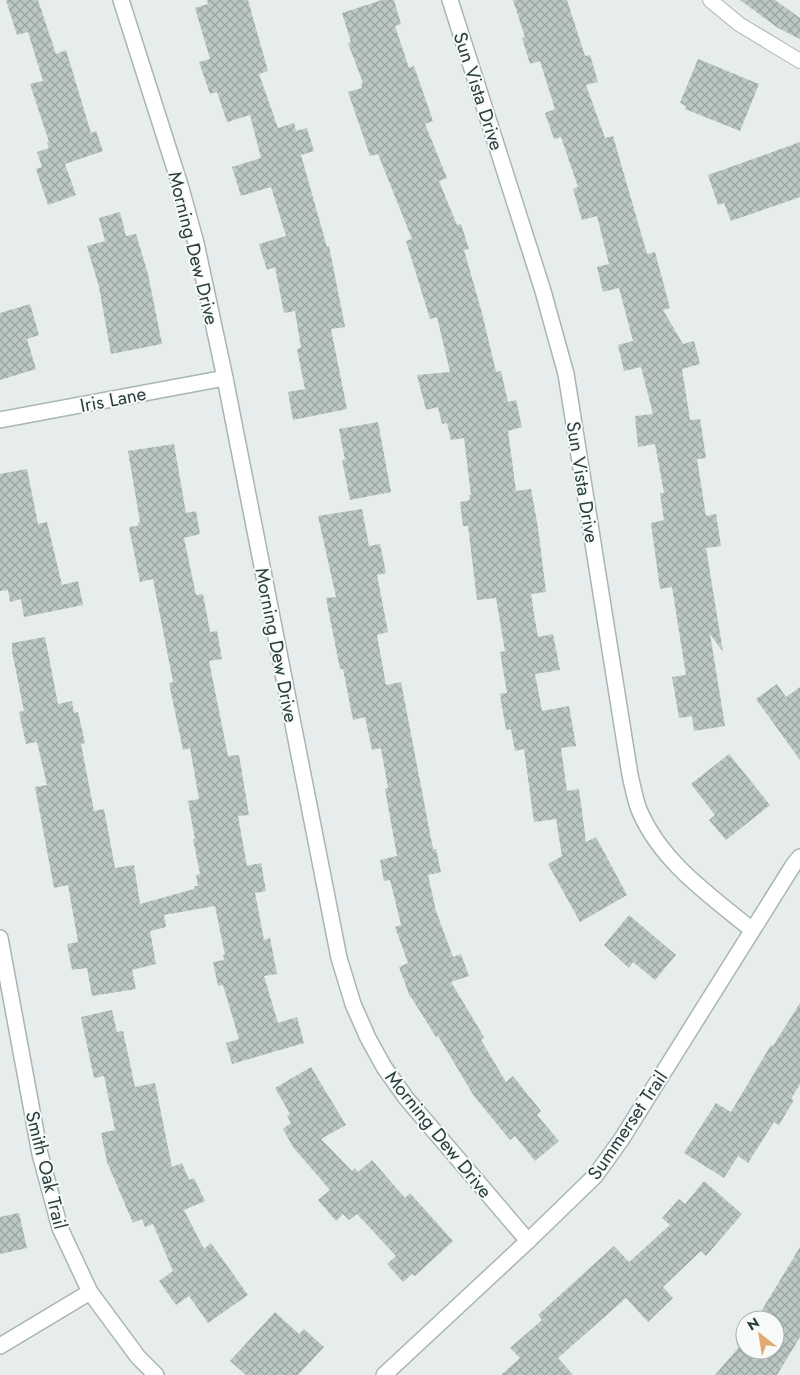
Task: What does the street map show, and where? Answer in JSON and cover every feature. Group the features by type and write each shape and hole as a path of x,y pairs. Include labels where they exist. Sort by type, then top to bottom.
{"street":[{"name":"Morning Dew Drive","path":"120,0 181,188 196,243 225,378 337,949 353,1004 380,1060 406,1098 528,1241"},
{"name":"Sun Vista Drive","path":"450,0 544,291 566,374 628,765 639,810 654,838 682,870 752,930"},
{"name":"Iris Lane","path":"0,420 225,378"},
{"name":"Summerset Trail","path":"384,1375 595,1176 621,1140 752,930 800,857"},
{"name":"Smith Oak Trail","path":"0,938 6,999 40,1154 60,1228 90,1292 138,1357 156,1375"},
{"path":"0,1346 90,1292"}],"lane":[{"path":"710,0 739,24 800,61"}],"building":[{"path":"6,0 38,0 56,54 66,50 91,133 96,131 103,151 65,164 76,195 48,205 36,169 42,167 37,152 49,148 47,143 49,142 30,84 43,81 28,32 17,35"},
{"path":"207,0 248,0 268,71 259,74 278,128 294,123 296,131 307,128 314,151 301,155 327,247 329,246 345,327 331,329 347,409 293,420 288,392 305,389 297,349 301,348 295,311 284,313 275,267 267,270 259,244 286,236 271,187 241,196 232,167 261,158 250,115 227,122 217,92 210,94 199,62 210,59 195,8 208,4"},
{"path":"382,0 394,0 401,24 395,26 409,68 414,66 433,121 425,124 447,178 439,181 457,225 461,224 469,249 464,250 496,372 501,371 508,402 516,400 522,427 508,431 516,491 531,489 546,592 531,594 534,614 538,637 553,634 560,670 535,674 542,711 569,706 576,746 561,748 567,791 579,789 586,842 596,837 627,895 580,922 548,864 562,856 556,819 534,822 524,749 515,751 511,729 506,730 500,694 507,693 500,652 505,651 496,598 477,600 468,526 463,526 460,502 470,500 469,495 471,495 464,438 451,440 447,423 442,424 438,407 426,410 417,375 450,372 437,317 430,319 406,241 412,239 378,154 370,156 348,92 362,88 361,84 363,83 348,43 351,42 342,13"},
{"path":"513,0 567,0 585,56 590,55 598,82 586,85 605,138 613,136 647,254 655,252 670,308 663,310 683,344 694,341 700,364 682,369 690,420 700,419 706,458 697,459 706,516 716,514 721,546 706,548 723,652 710,634 725,726 694,731 692,716 679,718 672,677 686,675 672,587 660,589 651,523 664,520 660,493 664,493 655,444 638,447 635,416 653,414 641,367 624,371 618,345 633,341 619,288 603,292 597,267 609,264 597,216 582,220 573,189 578,187 561,137 554,139 545,113 555,109 540,61 530,64 522,38 525,37"},
{"path":"740,0 775,0 800,18 800,39 778,28"},
{"path":"698,59 759,84 740,131 685,109 686,106 680,103"},
{"path":"800,142 800,197 731,221 724,203 718,205 708,175"},
{"path":"120,212 126,236 136,234 148,274 162,344 111,354 99,287 87,246 105,241 99,218"},
{"path":"30,304 39,335 27,339 36,369 0,380 0,313"},
{"path":"378,422 391,492 350,500 342,460 345,460 339,429"},
{"path":"174,444 186,513 196,511 200,534 184,538 196,595 203,594 210,632 217,631 222,659 209,661 228,756 239,755 249,815 238,816 247,866 261,863 266,891 255,893 264,940 270,938 277,974 264,976 278,1023 297,1017 304,1043 232,1064 226,1043 239,1039 223,985 218,986 213,962 224,960 223,955 225,955 215,906 164,915 166,927 150,931 156,964 132,970 136,989 92,996 87,968 72,970 67,944 78,942 68,885 54,888 35,787 47,785 37,742 26,744 19,712 24,711 12,651 12,643 45,637 58,704 72,701 74,713 78,712 85,743 81,744 94,811 104,809 115,868 134,865 140,904 194,889 194,886 198,886 196,875 200,874 188,801 199,799 190,748 183,750 169,683 173,682 153,579 140,582 129,527 138,526 140,522 128,451"},
{"path":"27,469 38,524 47,522 62,585 78,581 83,605 24,617 21,599 10,602 8,590 0,591 0,474"},
{"path":"362,509 369,546 380,544 386,573 377,575 388,632 377,635 386,685 401,682 433,849 436,849 441,872 428,875 436,911 453,957 461,954 469,976 451,982 484,1037 481,1040 506,1082 513,1076 541,1111 537,1115 559,1141 535,1161 515,1136 510,1140 474,1096 438,1036 436,1037 410,997 399,967 408,963 395,927 401,925 390,880 384,881 380,860 397,856 385,789 388,788 381,748 372,750 365,717 353,720 343,669 340,669 326,598 336,597 318,516"},
{"path":"777,684 786,697 800,687 800,760 756,699"},
{"path":"729,754 770,805 726,840 709,820 715,815 691,784"},
{"path":"629,915 676,955 655,980 633,962 629,968 604,945"},
{"path":"800,1003 800,1084 791,1099 794,1100 779,1125 774,1122 748,1163 738,1156 724,1178 684,1153 716,1103 731,1112 771,1045 773,1046"},
{"path":"112,1010 117,1032 123,1031 135,1087 155,1083 172,1167 182,1163 189,1180 194,1178 205,1201 184,1210 204,1249 211,1243 248,1295 208,1323 189,1296 176,1305 159,1281 173,1271 153,1224 145,1227 142,1219 133,1223 107,1162 101,1133 115,1130 104,1076 94,1078 81,1017"},
{"path":"311,1067 346,1125 321,1139 352,1171 355,1168 358,1172 372,1160 405,1198 410,1193 453,1241 415,1276 412,1274 403,1282 387,1264 396,1256 357,1214 349,1220 343,1214 336,1221 318,1200 330,1190 293,1147 283,1129 291,1123 287,1116 290,1114 275,1088"},
{"path":"704,1181 742,1214 706,1256 701,1251 663,1287 673,1298 648,1322 626,1298 558,1358 573,1375 501,1375 520,1358 510,1348 542,1320 538,1315 614,1246 629,1262 670,1225 662,1218 679,1199 685,1204"},
{"path":"19,1213 27,1248 0,1254 0,1217"},
{"path":"800,1247 800,1337 777,1375 715,1375 735,1352 735,1360 785,1360 785,1310 762,1310"},
{"path":"275,1312 299,1334 304,1329 324,1347 298,1375 246,1375 230,1361"}]}
